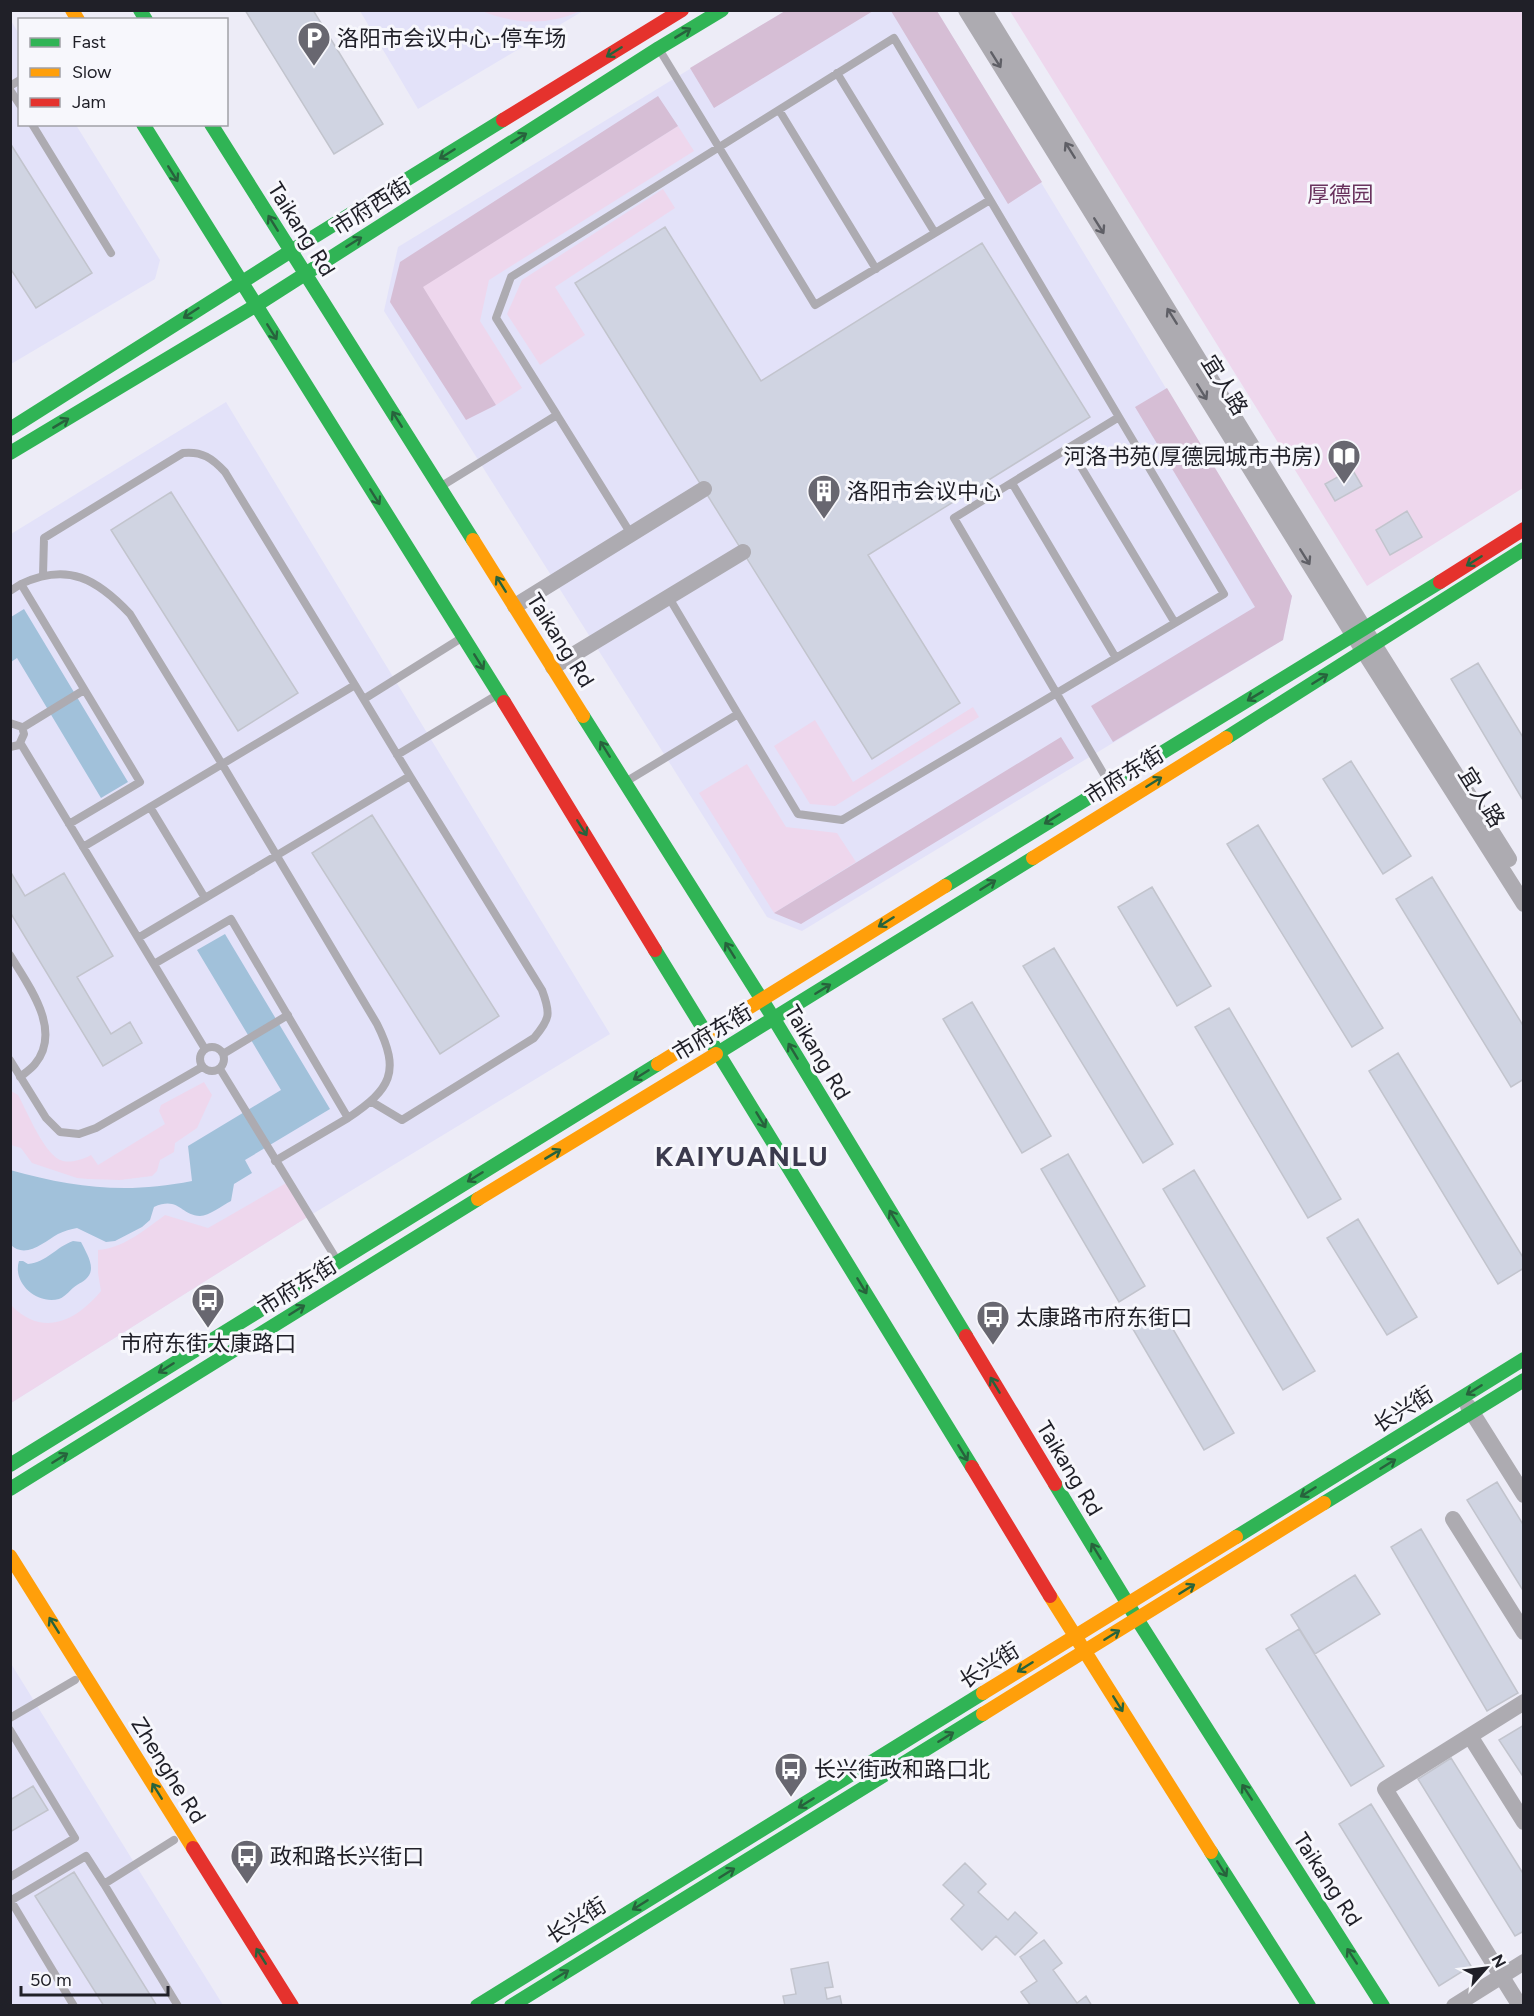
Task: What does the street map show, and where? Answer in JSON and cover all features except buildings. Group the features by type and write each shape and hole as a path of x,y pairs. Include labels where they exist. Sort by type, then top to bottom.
{"main road":[{"name":"市府西街","path":"10,429 241,282 681,10"},
{"name":"市府西街","path":"10,453 255,306 722,10"},
{"path":"144,126 499,693 1075,1637 1309,2006"},
{"name":"Taikang Rd","path":"213,126 774,1019 1137,1619 1383,2006"},
{"name":"市府东街","path":"10,1465 1524,529"},
{"name":"市府东街","path":"10,1489 774,1019 1369,649 1524,549"},
{"name":"长兴街","path":"477,2006 1524,1359"},
{"name":"长兴街","path":"511,2006 1085,1652 1470,1409 1524,1380"},
{"name":"Zhenghe Rd","path":"10,1556 292,2006"},
{"name":"Zhenghe Rd","path":"10,1579 277,2006"}],"street":[{"name":"宜人路","path":"966,10 1369,649 1524,904"},
{"name":"宜人路","path":"984,10 1359,633"},
{"path":"515,606 704,489"},
{"path":"553,666 742,552"},
{"name":"宜人路","path":"1369,649 1524,883"},
{"path":"1470,1409 1524,1495"},
{"path":"1453,1519 1524,1632"},
{"path":"1520,2006 1385,1789 1524,1702"},
{"path":"1470,1736 1524,1822"},
{"path":"1454,2006 1524,1962"}],"lane":[{"path":"648,30 815,305 990,200"},
{"path":"631,534 496,318 511,277 894,38 1224,594 842,820 798,814 668,596"},
{"path":"837,73 935,233"},
{"path":"10,88 18,102"},
{"path":"779,110 876,269"},
{"path":"33,126 111,254"},
{"path":"440,487 557,415"},
{"path":"1119,417 954,518 1121,802"},
{"path":"1069,447 1175,623"},
{"path":"44,575 44,538 183,453 196,451 213,459 225,472 542,990 549,1008 546,1024 534,1038 402,1120 372,1102"},
{"path":"1012,483 1116,658"},
{"path":"10,591 21,584 50,573 84,579 115,598 130,614 277,855 386,1043 391,1062 387,1081 372,1102 275,1161"},
{"path":"21,584 81,692 141,782 69,824"},
{"path":"364,699 463,637"},
{"path":"83,847 355,685"},
{"path":"22,728 81,692"},
{"path":"398,756 499,693"},
{"path":"626,782 738,714"},
{"path":"10,723 18,724 22,728 24,734 21,744 205,1049"},
{"path":"10,747 21,744"},
{"path":"138,938 410,776"},
{"path":"150,807 205,898"},
{"path":"154,964 231,919 284,1017 348,1118"},
{"path":"10,955 34,994 41,1010 44,1027 45,1040 41,1054 35,1064 20,1077"},
{"path":"223,1054 284,1017"},
{"path":"217,1048 223,1054 224,1062 220,1069 209,1071 202,1067 200,1059 205,1049 217,1048"},
{"path":"10,1060 46,1118 60,1132 79,1134 96,1128 202,1067"},
{"path":"220,1069 348,1279"},
{"path":"10,1718 75,1680"},
{"path":"10,1730 75,1838 10,1877"},
{"path":"104,1884 174,1840"},
{"path":"74,2006 11,1901 86,1856 178,2006"}],"shaded area":[{"path":"360,11 583,11 418,109"},
{"path":"785,11 937,11 1292,596 1283,640 802,931 767,917 384,311 398,247"},
{"path":"785,11 873,11 714,108 690,68"},
{"path":"891,11 937,11 1042,182 1008,204"},
{"path":"10,19 18,32 18,126 77,126 160,260 155,279 11,364"},
{"path":"658,96 678,126 423,287 496,405 466,420 390,302 400,262"},
{"path":"1167,388 1292,596 1283,640 1113,742 1091,706 1255,607 1135,407"},
{"path":"226,402 610,1034 296,1224 11,1403 11,534"},
{"path":"24,609 128,782 101,798 17,658 11,662 11,617"},
{"path":"1061,737 1074,758 801,924 774,913"},
{"path":"225,934 330,1109 245,1160 252,1173 234,1184 231,1201 208,1214 193,1215 174,1205 162,1204 154,1207 150,1220 142,1227 115,1241 106,1242 77,1228 60,1233 28,1250 16,1248 10,1244 10,1170 56,1181 101,1187 145,1187 192,1181 188,1146 281,1090 197,950"},
{"path":"73,1241 81,1242 89,1258 91,1271 87,1278 59,1299 42,1299 28,1290 19,1277 19,1261 28,1264 35,1263"},
{"path":"10,1662 135,1864 223,2005 11,2005"}],"green space":[{"path":"482,11 580,11 556,19 531,22 506,19"},
{"name":"厚德园","path":"1010,11 1523,11 1523,488 1367,586"},
{"path":"678,126 694,151 489,280 480,321 522,388 496,405 422,287"},
{"path":"663,189 675,208 555,287 585,335 540,365 507,314 522,280"},
{"path":"973,707 979,717 835,806 810,804 774,746 815,720 853,782"},
{"path":"747,764 786,827 837,833 856,862 774,913 699,793"},
{"path":"204,1082 212,1095 197,1128 175,1143 174,1152 160,1160 157,1171 152,1176 120,1180 77,1178 32,1163 21,1148 11,1145 11,1091 18,1095 43,1143 56,1158 70,1161 91,1155 98,1165 165,1124 159,1111 161,1105"},
{"path":"288,1182 309,1216 11,1403 11,1305 35,1321 59,1322 81,1310 101,1291 98,1250 125,1242 165,1215 208,1228"}],"traffic: fast":[{"path":"140,10 145,18"},
{"path":"10,453 255,306 722,10"},
{"path":"10,429 503,120"},
{"path":"144,126 504,702"},
{"path":"212,126 473,540"},
{"path":"1226,738 1524,549"},
{"path":"945,886 1440,582"},
{"path":"583,716 774,1019 966,1336"},
{"path":"716,1054 1033,858"},
{"path":"655,950 972,1467"},
{"path":"10,1465 658,1064"},
{"path":"10,1489 478,1199"},
{"path":"1236,1537 1524,1359"},
{"path":"1324,1503 1524,1380"},
{"path":"1055,1484 1137,1619 1383,2006"},
{"path":"477,2006 983,1693"},
{"path":"511,2006 983,1714"},
{"path":"1211,1852 1309,2006"}],"traffic: slow":[{"path":"72,10 77,18"},
{"path":"473,540 583,716"},
{"path":"1033,858 1226,738"},
{"path":"658,1064 945,886"},
{"path":"478,1199 716,1054"},
{"path":"983,1714 1324,1503"},
{"path":"983,1693 1236,1537"},
{"path":"10,1556 193,1848"},
{"path":"1050,1596 1211,1852"}],"traffic: jam":[{"path":"503,120 682,10"},
{"path":"1440,582 1524,529"},
{"path":"504,702 655,950"},
{"path":"966,1336 1055,1484"},
{"path":"972,1467 1050,1596"},
{"path":"193,1848 292,2006"}],"place":[{"name":"洛阳市会议中心-停车场","path":"314,67"},
{"name":"河洛书苑(厚德园城市书房)","path":"1344,485"},
{"name":"洛阳市会议中心","path":"824,520"},
{"name":"市府东街太康路口","path":"208,1329"},
{"name":"太康路市府东街口","path":"993,1346"},
{"name":"长兴街政和路口北","path":"791,1798"},
{"name":"政和路长兴街口","path":"247,1885"}],"district":[{"name":"KAIYUANLU","path":"742,1156"}]}
